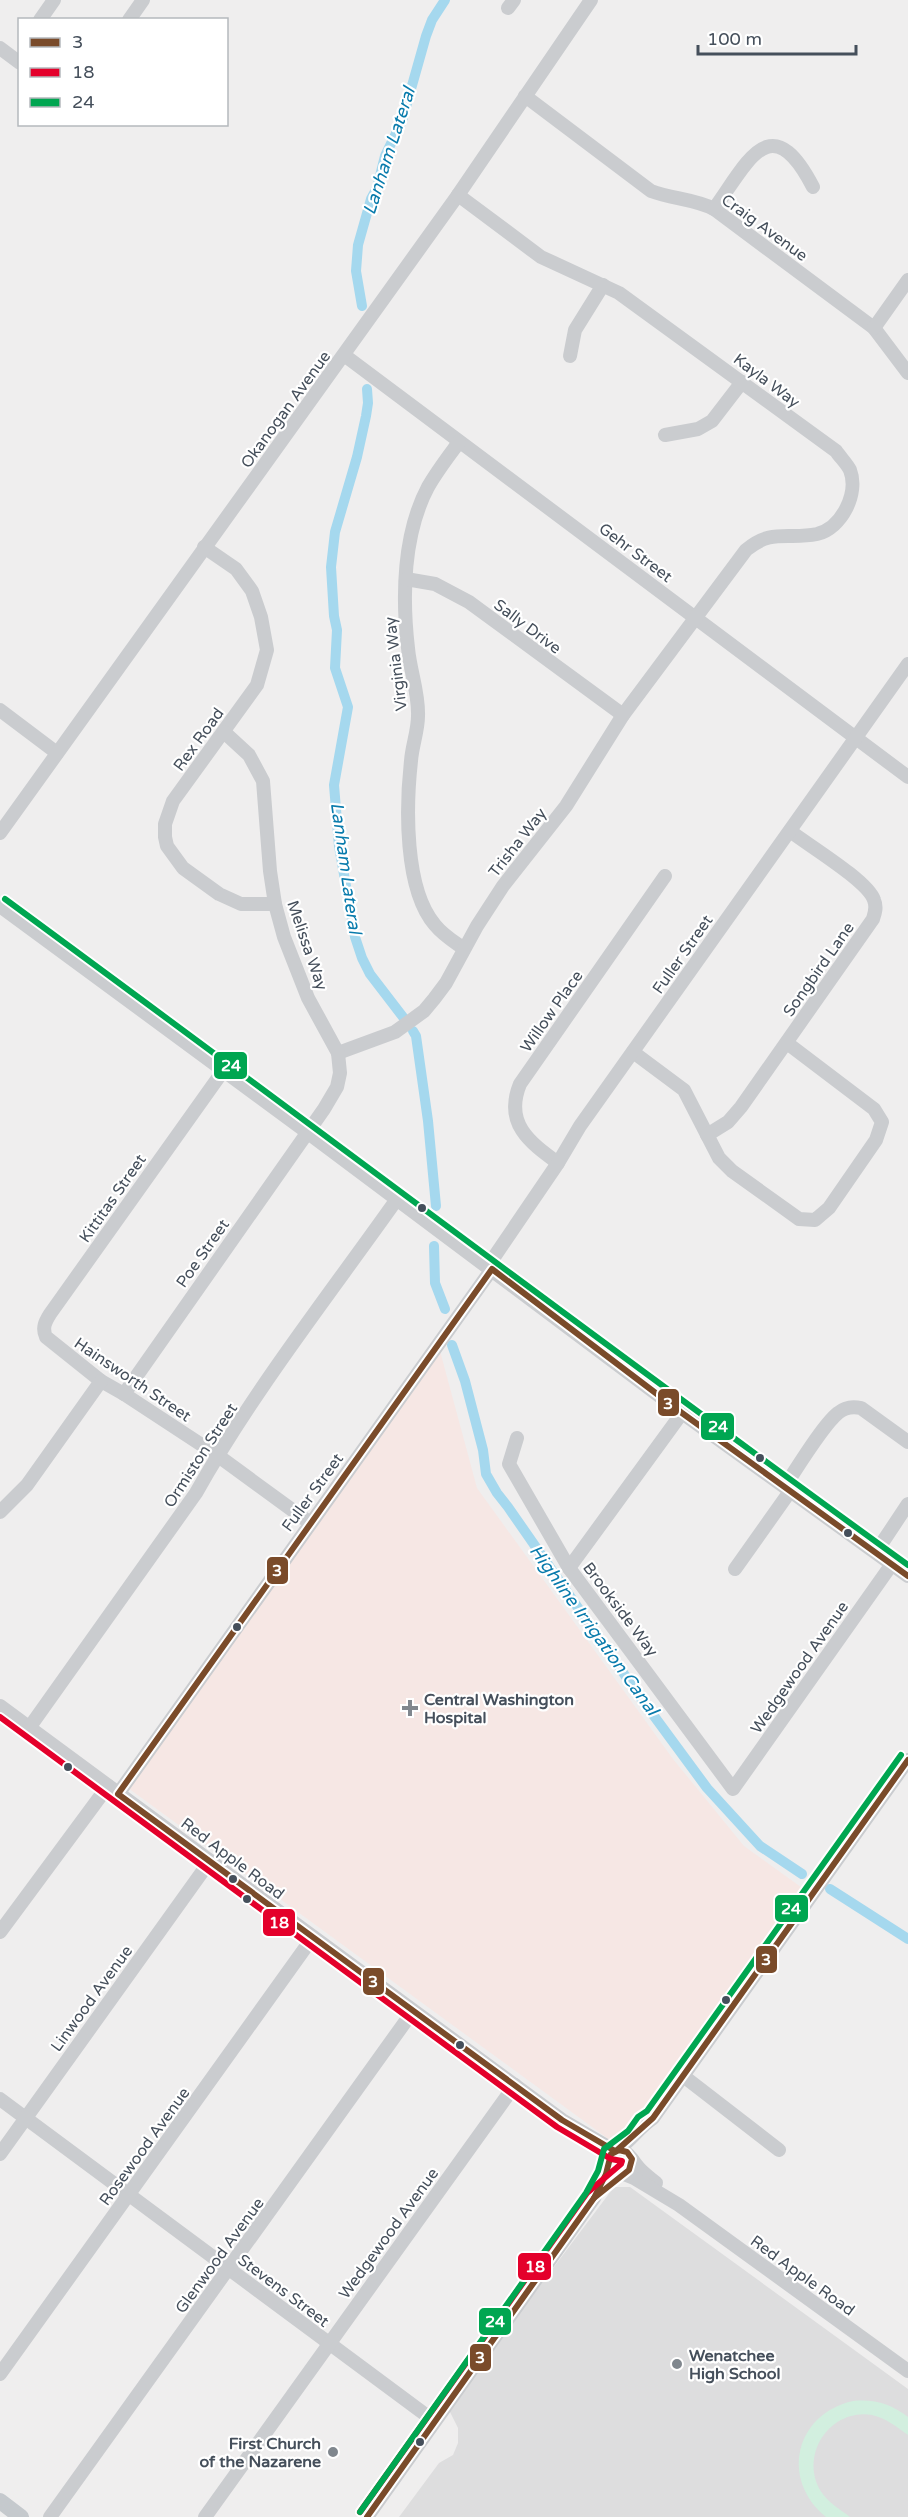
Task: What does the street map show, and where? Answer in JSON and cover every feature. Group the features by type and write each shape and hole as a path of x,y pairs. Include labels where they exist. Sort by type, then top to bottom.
{"main road":[{"path":"0,2501 21,2517"}],"street":[{"path":"41,18 54,0"},
{"path":"130,18 143,0"},
{"name":"Okanogan Avenue","path":"0,833 458,195 591,0"},
{"path":"0,48 17,56"},
{"name":"Craig Avenue","path":"525,96 651,191 714,209 874,328 908,373"},
{"path":"714,209 750,159 766,145 777,146 801,164 813,187"},
{"name":"Kayla Way","path":"458,195 541,257 619,293 836,451 850,470 851,498 838,521 818,534 782,535 759,539 746,550 696,617"},
{"path":"874,328 908,280"},
{"path":"570,356 575,330 603,285"},
{"name":"Gehr Street","path":"344,355 908,777"},
{"path":"665,435 698,429 712,421 742,382"},
{"name":"Virginia Way","path":"459,442 437,472 423,500 412,534 406,579 406,639 418,703 418,720 409,780 412,863 420,896 430,918 444,934 463,948"},
{"name":"Rex Road","path":"204,547 236,569 252,591 261,617 267,650 257,685 168,812 165,824 167,846 183,868 219,894 241,904 275,904"},
{"name":"Sally Drive","path":"406,579 435,584 469,602 623,716"},
{"name":"Trisha Way","path":"338,1053 395,1032 424,1011 446,983 463,948 523,858 566,806 623,716 696,617"},
{"name":"Fuller Street","path":"0,1932 113,1790 310,1523 490,1268 580,1126 908,664"},
{"path":"0,710 57,753"},
{"name":"Melissa Way","path":"224,732 249,755 263,781 265,834 275,904 297,973 338,1053 340,1073 337,1088 307,1132"},
{"name":"Songbird Lane","path":"708,1136 734,1115 787,1043 873,919 875,912 874,899 863,885 790,831"},
{"name":"Willow Place","path":"558,1163 523,1134 516,1115 516,1092 665,876"},
{"path":"0,906 398,1199 682,1413 908,1576"},
{"path":"633,1052 684,1090 724,1164 799,1219 815,1220 829,1208 876,1140 882,1122 874,1109 787,1043"},
{"name":"Kittitas Street","path":"55,1345 46,1337 45,1322 223,1071"},
{"name":"Poe Street","path":"124,1394 307,1132"},
{"name":"Ormiston Street","path":"29,1728 196,1493 217,1455 398,1199"},
{"name":"Hainsworth Street","path":"55,1345 101,1381 217,1455 310,1523"},
{"path":"0,1512 27,1485 101,1381"},
{"path":"735,1569 831,1421 847,1408 861,1408 908,1442"},
{"path":"569,1568 682,1413"},
{"name":"Brookside Way","path":"517,1438 509,1464 569,1568 733,1789"},
{"path":"876,1552 908,1504"},
{"name":"Wedgewood Avenue","path":"733,1789 892,1564"},
{"name":"Red Apple Road","path":"0,1706 612,2157"},
{"path":"367,2517 594,2198 612,2157 634,2138 645,2123 653,2118 908,1760"},
{"name":"Linwood Avenue","path":"0,2154 210,1861"},
{"name":"Rosewood Avenue","path":"0,2374 314,1937"},
{"name":"Glenwood Avenue","path":"50,2517 414,2011"},
{"path":"682,2075 779,2150"},
{"name":"Wedgewood Avenue","path":"205,2517 515,2085"},
{"name":"Stevens Street","path":"0,2098 434,2421"},
{"path":"594,2198 632,2167 632,2159 652,2127 653,2118"},
{"path":"612,2157 627,2152 632,2159"},
{"path":"612,2157 612,2172 623,2174"},
{"name":"Red Apple Road","path":"632,2159 639,2169 679,2205"},
{"name":"Red Apple Road","path":"623,2174 634,2178 679,2205 908,2371"}],"shaded area":[{"name":"Central Washington Hospital","path":"440,1351 477,1488 673,1759 744,1846 801,1887 723,2001 624,2139 618,2144 128,1788"},
{"name":"Wenatchee High School","path":"614,2187 630,2187 908,2389 908,2517 399,2517 439,2463 453,2455 458,2443 458,2428 448,2408"}],"green space":[{"path":"853,2401 876,2402 902,2412 908,2417 908,2435 887,2421 872,2415 857,2415 843,2419 831,2427 822,2438 816,2451 815,2479 825,2497 850,2517 826,2517 812,2502 803,2485 799,2467 800,2450 807,2433 818,2419 833,2408"}],"waterway":[{"name":"Lanham Lateral","path":"362,306 356,271 358,245 385,156 402,121 426,36 432,20 445,0"},
{"name":"Lanham Lateral","path":"367,389 366,416 357,457 335,532 331,567 337,630 335,668 348,707 334,785 339,846 355,937 370,974 403,1017"},
{"name":"Lanham Lateral","path":"413,1031 416,1036 428,1121 436,1206"},
{"name":"Highline Irrigation Canal","path":"434,1246 435,1283 445,1309"},
{"name":"Highline Irrigation Canal","path":"452,1345 465,1381 483,1450 486,1474 497,1493 640,1697 707,1788 760,1846 802,1874"},
{"name":"Highline Irrigation Canal","path":"830,1889 908,1939"}],"transit line":[{"name":"24","path":"5,899 681,1400 908,1565"},
{"name":"3","path":"615,2151 562,2120 118,1794 492,1269 682,1413 908,1576"},
{"name":"18","path":"0,1717 557,2127 611,2159 622,2161 587,2193 360,2512"},
{"name":"24","path":"360,2512 586,2193 598,2171 604,2149 628,2131 638,2117 647,2111 901,1755"},
{"name":"3","path":"616,2151 653,2118 908,1760"},
{"name":"3","path":"619,2150 627,2152 632,2159 629,2170 594,2198 606,2174 611,2154 619,2150"},
{"name":"3","path":"367,2517 594,2198"}],"place":[{"name":"Central Washington Hospital","path":"410,1708"},
{"name":"Wenatchee High School","path":"677,2364"},
{"name":"First Church of the Nazarene","path":"333,2452"}]}
